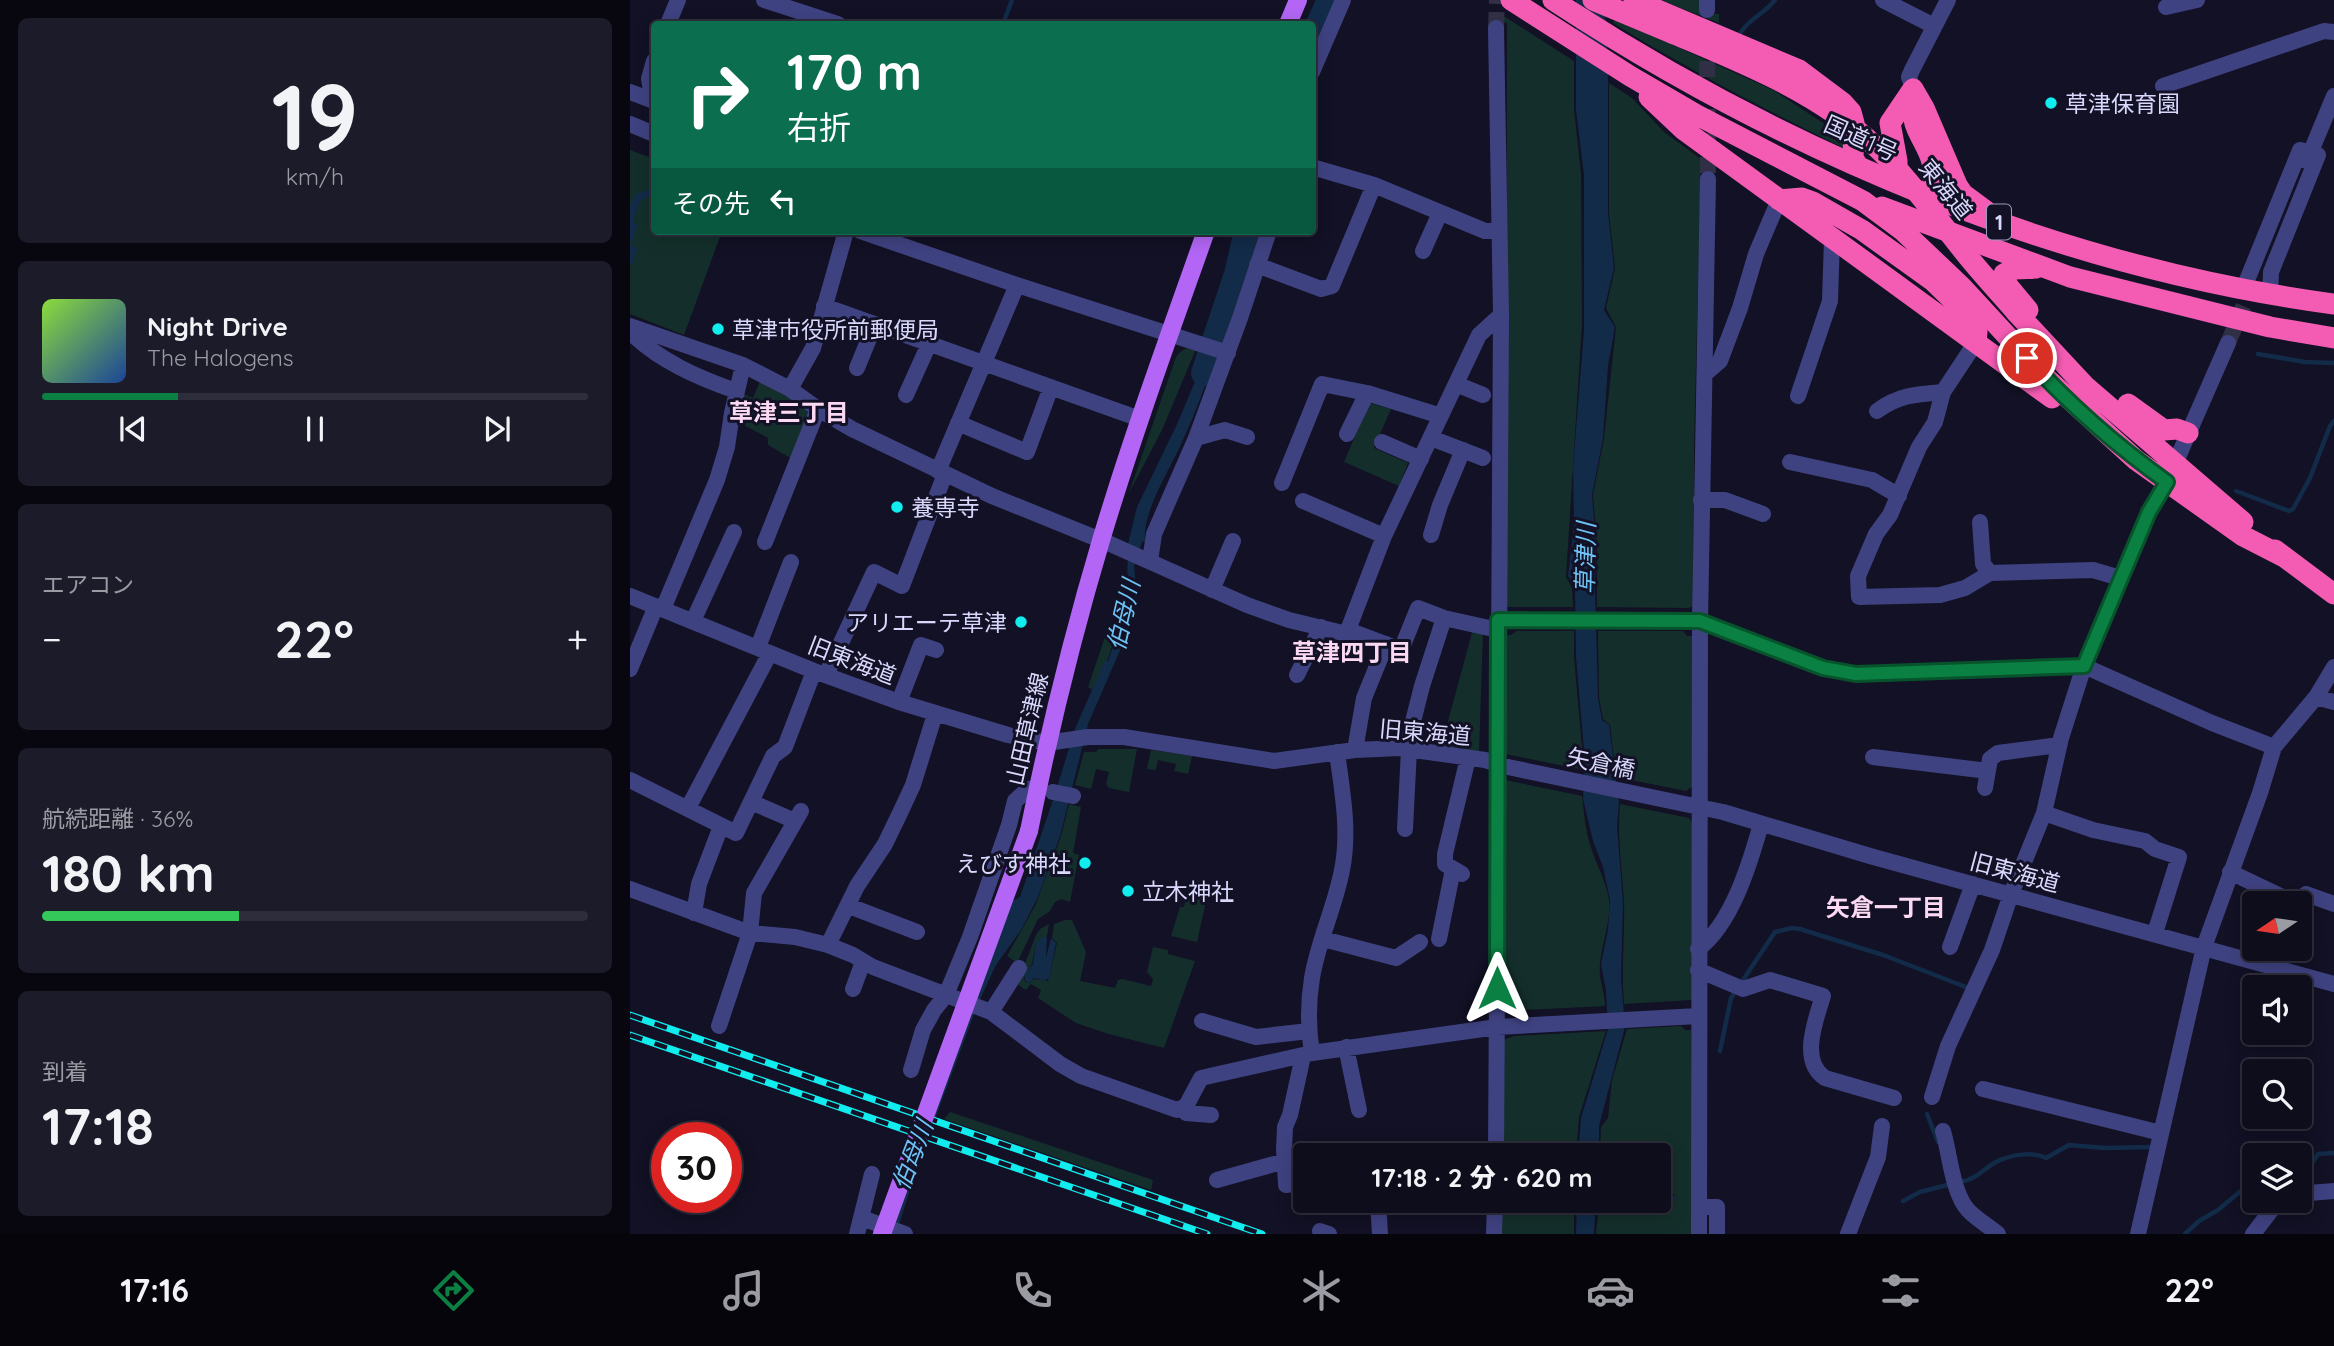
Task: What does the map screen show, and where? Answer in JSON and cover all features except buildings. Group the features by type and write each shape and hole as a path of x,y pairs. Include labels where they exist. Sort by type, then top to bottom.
{"highway":[{"name":"国道1号","path":"1553,0 1640,54 1742,112 1858,166 1962,209 2109,258 2270,296 2334,304"},
{"name":"東海道","path":"1593,0 1786,83 1824,106 1874,145 1909,182 1962,250 2016,312 2171,472 2334,594"},
{"path":"1634,0 1799,69 1851,112 1854,123 1853,158 1858,166"},
{"name":"東海道","path":"1515,3 1684,108 1863,201 1902,230 1962,287 2044,376 2104,432 2136,460 2171,472"},
{"name":"1","path":"1630,76 1684,130 2068,411 2104,432"},
{"path":"1890,180 1897,174 1890,123 1913,89"},
{"path":"1913,89 1912,113 1916,128 1933,159 1932,183"},
{"path":"1913,89 1963,194 2009,225"},
{"path":"1779,200 1802,198 1813,202 1892,247 1962,307 1972,319 1977,332 1976,342"},
{"name":"1","path":"1863,201 2070,276 2258,324 2334,338"},
{"path":"2046,268 2009,270 2004,274 2005,282 2075,362 2148,420 2164,430 2177,429 2188,433"}],"main road":[{"path":"1289,21 1298,0"},
{"name":"山田草津線","path":"882,1234 1045,790 1047,743 1101,540 1205,235"}],"street":[{"path":"669,21 678,0"},
{"path":"764,0 792,17 818,21"},
{"path":"1316,63 1343,0"},
{"path":"1883,0 1934,26"},
{"path":"1913,89 1909,77 1948,0"},
{"path":"2166,7 2197,0"},
{"path":"1496,28 1501,315 1498,703 1504,766 1505,1027 1497,1143"},
{"path":"2162,86 2324,31 2334,32"},
{"path":"630,92 651,100"},
{"path":"2260,269 2334,96"},
{"path":"630,124 651,133"},
{"path":"2243,290 2300,150 2311,151 2318,155 2271,272 2270,296"},
{"path":"1316,168 1374,185 1485,231 1499,231"},
{"path":"1699,1234 1691,1016 1698,970 1692,806 1708,179"},
{"path":"1257,265 1321,289 1332,286 1374,185"},
{"path":"1705,374 1720,361 1756,254 1779,200"},
{"path":"1423,251 1440,213"},
{"path":"790,389 813,348 845,235"},
{"path":"872,235 1218,350"},
{"path":"1148,560 1154,534 1196,438 1218,350 1257,265 1268,235"},
{"path":"1798,396 1830,301 1832,239"},
{"path":"630,779 736,833 773,756 785,747 820,673 874,572 902,586 958,423 1017,285"},
{"path":"824,306 1140,419"},
{"path":"630,326 743,365 790,389 852,429 992,496 1289,620 1347,634 1384,536 1479,335 1501,315"},
{"path":"857,368 875,324"},
{"path":"630,332 656,354 702,379 736,391"},
{"path":"1976,342 1943,393 1935,422 1919,447 1891,515 1876,534 1858,576 1858,597 1940,594 1965,587 1990,573 2094,569 2120,578"},
{"path":"1932,1097 1948,1046 1992,950 2011,894 2044,813 2059,746 2084,666 2149,512 2171,472 2228,343"},
{"path":"906,395 929,344"},
{"path":"630,669 717,480 727,447 743,365"},
{"path":"1282,483 1322,384 1367,393 1441,416"},
{"path":"1456,384 1483,395"},
{"path":"958,423 1027,452 1051,387"},
{"path":"1348,434 1367,393"},
{"path":"1877,411 1890,400 1943,393"},
{"path":"765,542 818,409"},
{"path":"1196,438 1225,430 1247,437"},
{"path":"1431,438 1483,458"},
{"path":"1382,442 1421,458"},
{"path":"1432,535 1440,505 1463,450"},
{"path":"1790,462 1871,480 1899,496"},
{"path":"1701,499 1725,500 1763,514"},
{"path":"1303,500 1384,536"},
{"path":"1980,523 1983,564 1990,573"},
{"path":"693,621 734,532"},
{"path":"1212,590 1233,541"},
{"path":"688,808 764,650 791,562"},
{"name":"旧東海道","path":"630,596 899,702 1008,735 1047,743 1088,737 1124,737 1268,761 1355,750 1408,749 1504,766"},
{"path":"1348,630 1401,650 1418,608 1444,618 1500,623 1695,620 1823,668 1856,674 2084,666 2212,723 2274,747"},
{"path":"1405,829 1408,749 1422,687 1444,618"},
{"path":"1297,675 1321,627"},
{"path":"1355,750 1364,698 1386,644"},
{"path":"899,702 921,645 936,650"},
{"path":"2144,1232 2161,1133 2204,947 2274,747 2316,697 2334,667"},
{"path":"2316,697 2334,702"},
{"path":"828,945 857,886 885,844 913,785 935,714"},
{"path":"1986,788 1990,759 1998,753 2059,746"},
{"path":"1293,1184 1286,1185 1285,1127 1307,1055 1312,978 1339,884 1345,850 1345,819 1337,752"},
{"path":"1873,757 1988,771"},
{"path":"1439,939 1458,871 1445,864 1445,853 1468,758"},
{"name":"矢倉橋","path":"1504,766 1692,806"},
{"path":"911,1070 923,1030 946,995 990,881 1015,801 1028,789 1073,796"},
{"path":"719,1026 750,933 754,893 798,816 751,802"},
{"name":"旧東海道","path":"1692,806 2334,984"},
{"path":"2044,813 2093,830 2145,841 2155,849 2179,857 2155,933"},
{"path":"1698,949 1715,934 1748,871 1761,824"},
{"path":"694,913 699,884 721,826"},
{"path":"2230,872 2270,891"},
{"path":"1950,947 1973,884"},
{"path":"630,889 750,933 795,937 828,945 853,955 863,962 991,1012 1060,1064 1081,1076 1177,1110 1186,1105 1201,1078 1346,1047 1505,1027 1691,1016"},
{"path":"2312,896 2334,904"},
{"path":"849,906 917,932"},
{"path":"1323,939 1396,958 1420,942"},
{"path":"853,989 863,962"},
{"path":"991,1012 1019,968"},
{"path":"1698,970 1743,989 1770,980 1823,996 1810,1041 1815,1069 1825,1078 1894,1098"},
{"path":"1202,1021 1256,1037 1309,1031"},
{"path":"1346,1047 1359,1110"},
{"path":"1983,1089 2161,1133"},
{"path":"1182,1108 1186,1113 1211,1115"},
{"path":"1848,1234 1878,1157 1882,1126"},
{"path":"1943,1132 1952,1178 1963,1203 1998,1234"},
{"path":"1217,1180 1285,1161"},
{"path":"857,1234 872,1174"},
{"path":"2312,1193 2334,1191"},
{"path":"1699,1207 1717,1207 1717,1234"},
{"path":"1379,1213 1380,1234"},
{"path":"1494,1234 1495,1213"},
{"path":"2253,1234 2269,1213"},
{"path":"862,1218 905,1234"}],"green space":[{"path":"1661,0 1702,0 1702,14 1719,14 1719,23"},
{"path":"1499,13 1574,61 1574,109 1581,174 1582,323 1566,577 1572,588 1573,607 1506,607 1507,23 1493,21"},
{"path":"1615,19 1773,90 1849,140 1844,148 1756,104 1641,40 1613,23"},
{"path":"1609,83 1632,98 1664,132 1701,159 1694,447 1694,606 1688,608 1597,607 1597,546 1593,495 1604,438 1616,327 1606,308 1615,268 1609,214"},
{"path":"630,150 651,158 651,235 721,235 684,335 630,314"},
{"path":"1187,348 1196,349 1162,430 1129,493 1176,357"},
{"path":"761,379 813,411 794,460 768,445 768,438 740,423 735,416 741,393 753,398"},
{"path":"1369,403 1391,409 1374,448 1408,463 1399,486 1344,462"},
{"path":"1109,625 1119,626 1104,670 1093,690 1088,687"},
{"path":"1473,629 1483,631 1479,753 1441,747"},
{"path":"1516,631 1574,631 1584,770 1505,754 1506,635"},
{"path":"1598,631 1683,631 1687,636 1693,636 1693,786 1686,791 1616,777 1610,725 1603,719 1599,698"},
{"path":"1098,749 1137,749 1129,792 1109,788 1106,784 1109,772 1096,769 1091,789 1075,785 1084,752 1096,752"},
{"path":"1151,750 1192,756 1188,774 1174,771 1176,764 1158,760 1156,770 1147,769"},
{"path":"1505,780 1582,796 1588,838 1609,900 1600,969 1605,1006 1503,1011"},
{"path":"1069,804 1081,807 1073,853 1079,855 1070,902 1061,899 1055,902 1050,911 1038,919 1017,963 1007,956 1035,906 1061,836"},
{"path":"1620,804 1689,818 1693,824 1692,1000 1624,1004"},
{"path":"1190,879 1210,883 1197,942 1171,936 1180,907 1184,907"},
{"path":"1072,920 1086,952 1080,981 1115,988 1118,980 1122,979 1151,986 1153,979 1147,972 1153,947 1195,961 1164,1048 1076,1023 1038,998 1041,990 1031,984 1026,990 1017,984 1036,935 1049,924 1047,936 1036,943 1032,964 1024,978 1025,982 1029,983 1034,979 1048,981 1057,943 1052,938 1054,924"},
{"path":"1681,1026 1685,1030 1691,1030 1693,1234 1596,1234 1598,1213 1671,1213 1671,1200 1675,1200 1674,1194 1671,1194 1671,1143 1600,1143 1601,1127 1608,1118 1612,1080 1627,1029"},
{"path":"1606,1031 1579,1117 1577,1143 1502,1143 1503,1040 1514,1036"},
{"path":"950,1112 1153,1180 1151,1190 944,1119"},
{"path":"1502,1213 1574,1213 1574,1234 1501,1234"}],"water":[{"name":"草津川","path":"1576,0 1603,0 1608,81 1608,213 1614,268 1604,310 1615,327 1608,366 1603,438 1592,495 1596,546 1598,698 1602,720 1609,725 1619,803 1617,826 1623,903 1621,978 1625,1027 1599,1126 1599,1143 1579,1143 1581,1118 1608,1029 1601,964 1608,930 1610,900 1583,799 1585,762 1576,657 1575,587 1568,576 1574,525 1573,467 1584,330 1584,175 1576,110"},
{"path":"651,189 651,195 639,202 633,223 638,225 631,245 637,248 633,264 630,263 630,206 636,194"},
{"path":"1206,355 1215,358 1192,420 1148,516 1145,541 1142,542 1134,566 1137,594 1128,632 1088,724 1060,836 1044,881 1021,930 996,965 978,1004 920,1159 896,1234 875,1234 999,908 1020,897 1075,729 1104,662 1108,661 1122,620 1127,591 1128,544 1137,507 1178,422"},
{"path":"1047,937 1046,958 1051,938 1056,943 1049,978 1045,981 1034,978 1029,983 1025,981 1025,974 1033,964 1036,943"},
{"path":"1577,1213 1595,1213 1594,1234 1576,1234"}],"waterway":[{"path":"1004,21 1012,0"},
{"name":"伯母川","path":"1316,30 1330,0"},
{"path":"1741,32 1775,0"},
{"name":"伯母川","path":"1204,373 1237,274 1246,235"},
{"path":"2258,354 2305,362 2334,363"},
{"path":"2236,491 2289,511 2293,509 2310,478 2334,421"},
{"path":"1720,1051 1731,998 1775,932 1800,929 1883,955 1971,989"},
{"path":"1927,1114 1938,1142"},
{"path":"1960,1182 1973,1178 1992,1164 2008,1157 2031,1154 2046,1158 2069,1145 2105,1148 2150,1147"},
{"path":"2312,1163 2318,1154 2334,1153"},
{"path":"1903,1201 1920,1192 1951,1184"},
{"path":"2185,1234 2242,1190"}],"tunnel":[{"path":"1496,28 1497,0"},
{"path":"1707,37 1708,179"},
{"path":"2228,343 2254,281"}],"railway":[{"path":"630,1015 1262,1234"},
{"path":"630,1035 1207,1234"}],"place":[{"name":"草津保育園","path":"2051,103"},
{"name":"草津市役所前郵便局","path":"718,329"},
{"name":"養専寺","path":"897,507"},
{"name":"アリエーテ草津","path":"1021,622"},
{"name":"えびす神社","path":"1085,863"},
{"name":"立木神社","path":"1128,891"}],"district":[{"name":"草津三丁目","path":"789,412"},
{"name":"草津四丁目","path":"1352,652"},
{"name":"矢倉一丁目","path":"1886,907"}],"route":[{"path":"1497,988 1498,620 1700,621 1823,668 1856,674 2084,666 2149,512 2167,482 2120,446 2027,358"}]}
